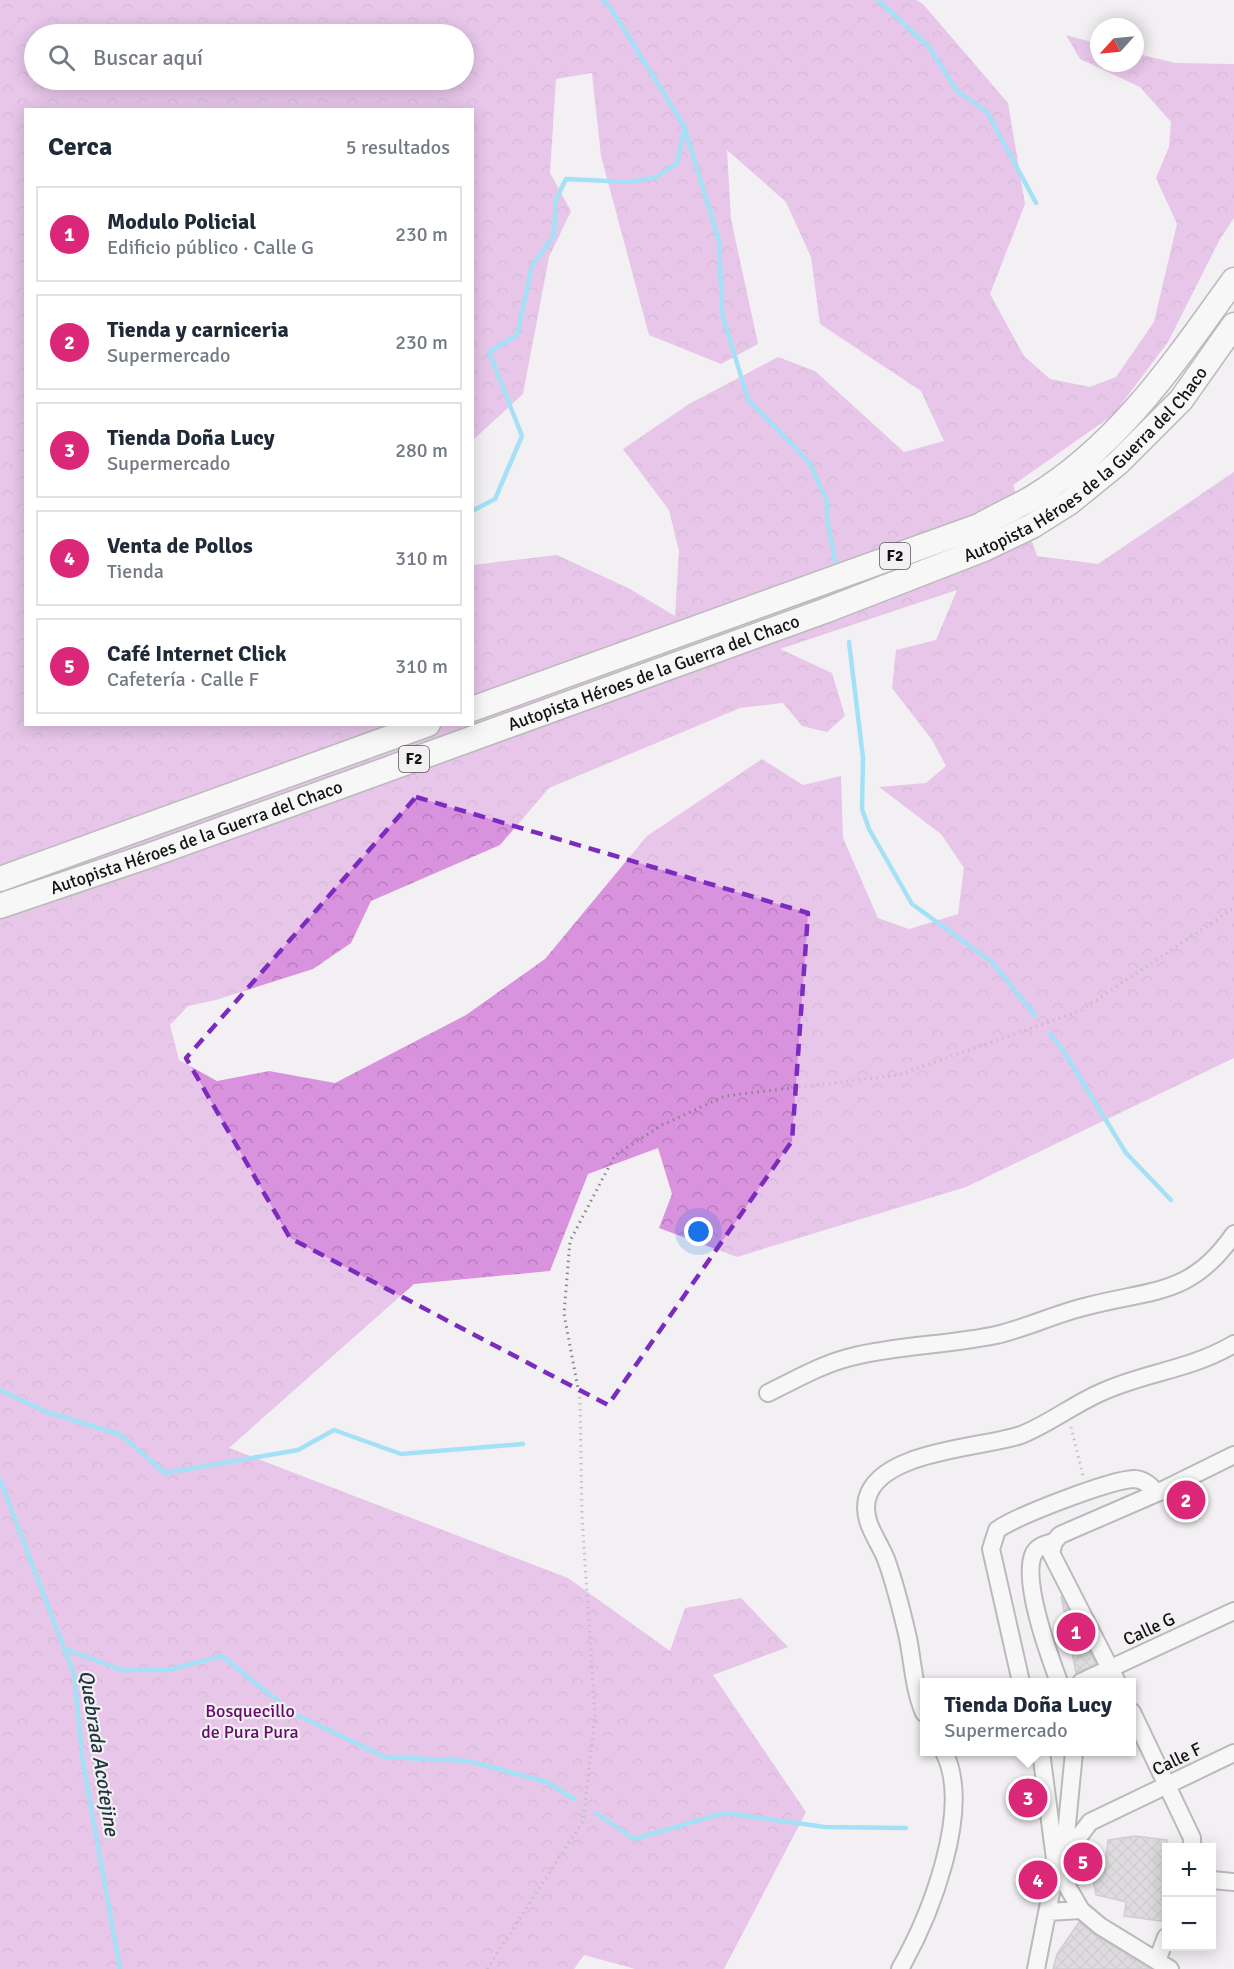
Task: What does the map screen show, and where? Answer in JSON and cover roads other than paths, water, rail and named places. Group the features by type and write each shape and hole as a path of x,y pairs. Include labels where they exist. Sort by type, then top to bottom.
{"highway":[{"name":"Autopista Héroes de la Guerra del Chaco","path":"474,708 979,526 1033,497 1069,472 1136,410 1163,378 1234,280"},
{"name":"Autopista Héroes de la Guerra del Chaco","path":"0,906 148,856 738,642 984,549 1032,526 1070,502 1118,463 1181,400 1234,325"},
{"name":"Autopista Héroes de la Guerra del Chaco","path":"0,879 422,726"}],"street":[{"path":"768,1393 825,1365 853,1356 997,1335 1084,1306 1150,1295 1180,1285 1202,1271 1222,1252 1234,1234"},
{"path":"920,1700 908,1637 892,1578 885,1557 867,1520 867,1499 872,1488 896,1469 939,1450 1013,1437 1103,1391 1185,1368 1234,1344"},
{"path":"1113,1676 1051,1553 1054,1542 1060,1535 1157,1493 1234,1455"},
{"path":"1020,1678 992,1549 997,1530 1008,1522 1087,1492 1135,1479 1144,1481 1157,1493"},
{"path":"1054,1542 1042,1545 1035,1551 1031,1574 1033,1594 1042,1630 1057,1678"},
{"name":"Calle G","path":"1113,1676 1234,1611"},
{"path":"1136,1722 1168,1785 1192,1838 1192,1843"},
{"name":"Calle F","path":"1056,1867 1090,1822 1234,1753"},
{"path":"900,1969 926,1919 943,1868 955,1784 946,1756"},
{"path":"1042,1756 1056,1867 1081,1910 1100,1926 1164,1965"},
{"path":"1036,1969 1056,1867 1066,1835 1074,1756"},
{"path":"1216,1880 1234,1882"},
{"path":"1048,1912 1081,1910"}],"waterway":[{"path":"603,0 610,7 684,126 719,241 722,314 748,399 809,462 827,501 827,519 837,570"},
{"path":"878,0 929,47 957,91 987,112 1036,203"},
{"path":"474,510 495,499 522,436 489,352 517,335 532,266 554,235 556,199 566,179 630,182 656,177 677,163 684,129"},
{"path":"849,642 863,758 862,809 869,829 912,904 992,962 1035,1015"},
{"path":"1050,1034 1063,1050 1126,1153 1171,1200"},
{"path":"0,1390 47,1412 121,1435 165,1473 298,1450 334,1430 401,1454 523,1444"},
{"name":"Quebrada Acotejine","path":"0,1480 74,1674 83,1763 120,1969"},
{"path":"65,1649 122,1670 168,1670 222,1656 291,1712 385,1757 468,1761 547,1782 574,1799"},
{"path":"596,1813 634,1839 724,1813 825,1827 906,1828"}],"place":[{"name":"Tienda y carniceria","path":"1186,1500"},
{"name":"Modulo Policial","path":"1076,1632"},
{"name":"Tienda Doña Lucy","path":"1028,1798"},
{"name":"Café Internet Click","path":"1083,1862"},
{"name":"Venta de Pollos","path":"1038,1880"}],"park label":[{"name":"Bosquecillo de Pura Pura","path":"250,1721"}]}
